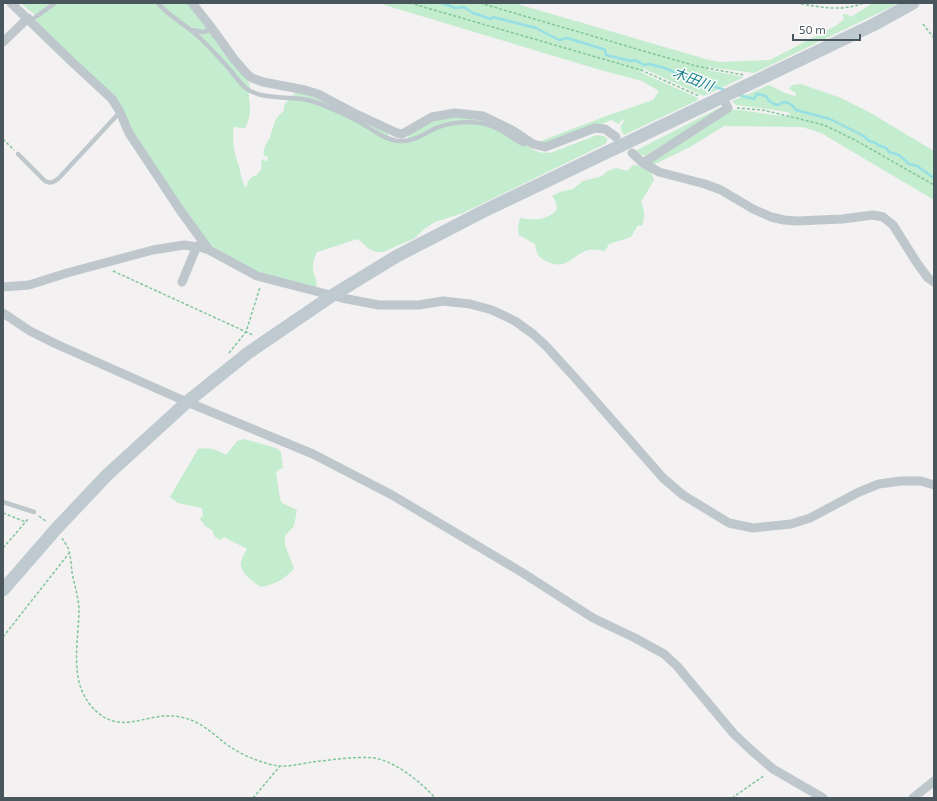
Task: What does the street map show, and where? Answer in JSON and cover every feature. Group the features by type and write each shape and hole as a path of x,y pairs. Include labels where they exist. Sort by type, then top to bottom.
{"street":[{"path":"11,3 116,104 129,133 180,210 209,250"},
{"path":"192,3 234,58 252,78 263,82 318,94 397,133 402,134 432,117 455,113 483,116 512,130 530,142 545,147 595,128 602,128 616,137"},
{"path":"3,590 56,529 107,475 187,402 264,342 333,296 397,256 484,211 873,25 913,3"},
{"path":"3,42 29,20"},
{"path":"643,163 728,108 722,98"},
{"path":"632,153 643,163 659,172 722,190 761,213 784,220 798,221 842,219 874,215 883,217 893,225 917,263 928,278 934,282"},
{"path":"3,287 29,285 67,273 154,250 184,245 197,246 209,250 257,276 319,293 379,306 419,305 443,301 470,304 492,310 515,321 546,346 663,478 683,495 729,523 753,528 791,524 810,518 859,492 879,484 901,481 921,481 934,485"},
{"path":"182,282 197,246"},
{"path":"3,313 30,331 56,344 187,402 313,454 392,495 522,573 593,618 664,654 677,666 734,734 773,769 823,798"},
{"path":"913,798 934,781"}],"lane":[{"path":"29,20 55,3"},
{"path":"158,3 170,15 192,30 247,89 265,95 311,101 356,120 378,133 398,141 410,140 438,128 455,123 472,122 498,128 523,144 530,142"},
{"path":"192,30 203,32 213,29"},
{"path":"18,154 45,181 52,183 59,178 120,112"},
{"path":"3,502 34,512"}],"path":[{"path":"410,3 642,70 694,94"},
{"path":"480,3 696,66 738,73"},
{"path":"796,3 816,7 845,9 864,3"},
{"path":"923,24 934,38"},
{"path":"738,108 764,110 829,127 934,185"},
{"path":"3,139 18,154"},
{"path":"105,263 111,270 259,338 264,342"},
{"path":"233,365 227,355 246,332 263,277"},
{"path":"3,548 34,512 56,529"},
{"path":"3,514 22,519 26,522"},
{"path":"68,548 70,552 79,606 77,665 78,680 81,690 91,706 103,716 120,723 169,716 186,718 209,729 227,744 246,756 280,766 357,758 374,758 393,764 421,783 435,798"},
{"path":"3,637 70,552"},
{"path":"253,798 280,766"},
{"path":"732,798 773,769"}],"green space":[{"path":"20,3 156,3 168,16 195,33 208,44 198,33 211,33 239,66 250,86 250,114 247,125 245,128 234,127 233,131 235,153 242,180 246,188 248,181 253,176 256,176 262,168 262,159 267,161 268,157 264,156 264,152 276,119 284,110 284,105 295,93 300,90 384,126 391,140 396,143 408,138 411,132 418,126 464,110 524,141 529,147 540,152 553,152 597,135 604,136 608,140 606,141 607,143 463,213 435,222 424,229 415,238 383,252 376,252 369,249 358,239 317,252 313,266 316,279 316,288 266,278 211,248 203,240 124,118 35,22 38,17"},
{"path":"161,3 187,3 201,18 206,29 194,28 188,25 176,17"},
{"path":"378,3 514,3 720,62 770,60 837,25 844,19 842,15 847,14 851,17 873,3 894,3 895,5 754,73 708,67 708,70 744,77 704,96 644,69 640,72 698,98 698,100 624,135 621,131 621,127 625,120 624,119 618,124 612,120 548,143 533,141 541,141 653,100 659,91 642,81 597,69"},
{"path":"801,84 841,98 869,112 934,151 934,200 821,133 802,127 724,126 690,147 653,165 649,163 731,110 788,117 790,113 736,105 732,101 769,85 795,96 796,93 789,89 792,85"},
{"path":"721,107 722,109 645,156 635,151"},
{"path":"633,165 641,166 647,169 653,176 654,180 641,202 644,214 642,226 638,225 631,237 609,244 605,251 589,250 564,263 553,264 539,256 535,244 519,235 518,228 520,218 540,219 554,213 557,209 556,202 552,196 560,192 573,189 583,181 602,176 607,171 617,168 627,171"},
{"path":"244,439 276,448 281,452 283,468 278,470 276,473 280,499 282,503 297,510 294,526 285,536 285,545 294,568 279,581 261,587 251,580 242,569 241,562 247,549 224,537 220,540 215,537 212,530 205,526 200,519 203,515 202,508 178,503 170,497 198,449 213,449 226,455 237,441"}],"waterway":[{"name":"木田川","path":"441,3 456,8 464,7 473,13 491,19 493,17 536,28 559,40 567,38 603,49 605,50 606,55 631,61 635,60 644,65 649,64 665,68 684,77 725,90"},
{"name":"木田川","path":"739,95 754,99 757,94 766,96 769,101 774,104 778,105 784,102 788,103 796,110 830,119 864,136 869,141 886,148 889,152 899,155 909,164 917,166 934,178"}]}
